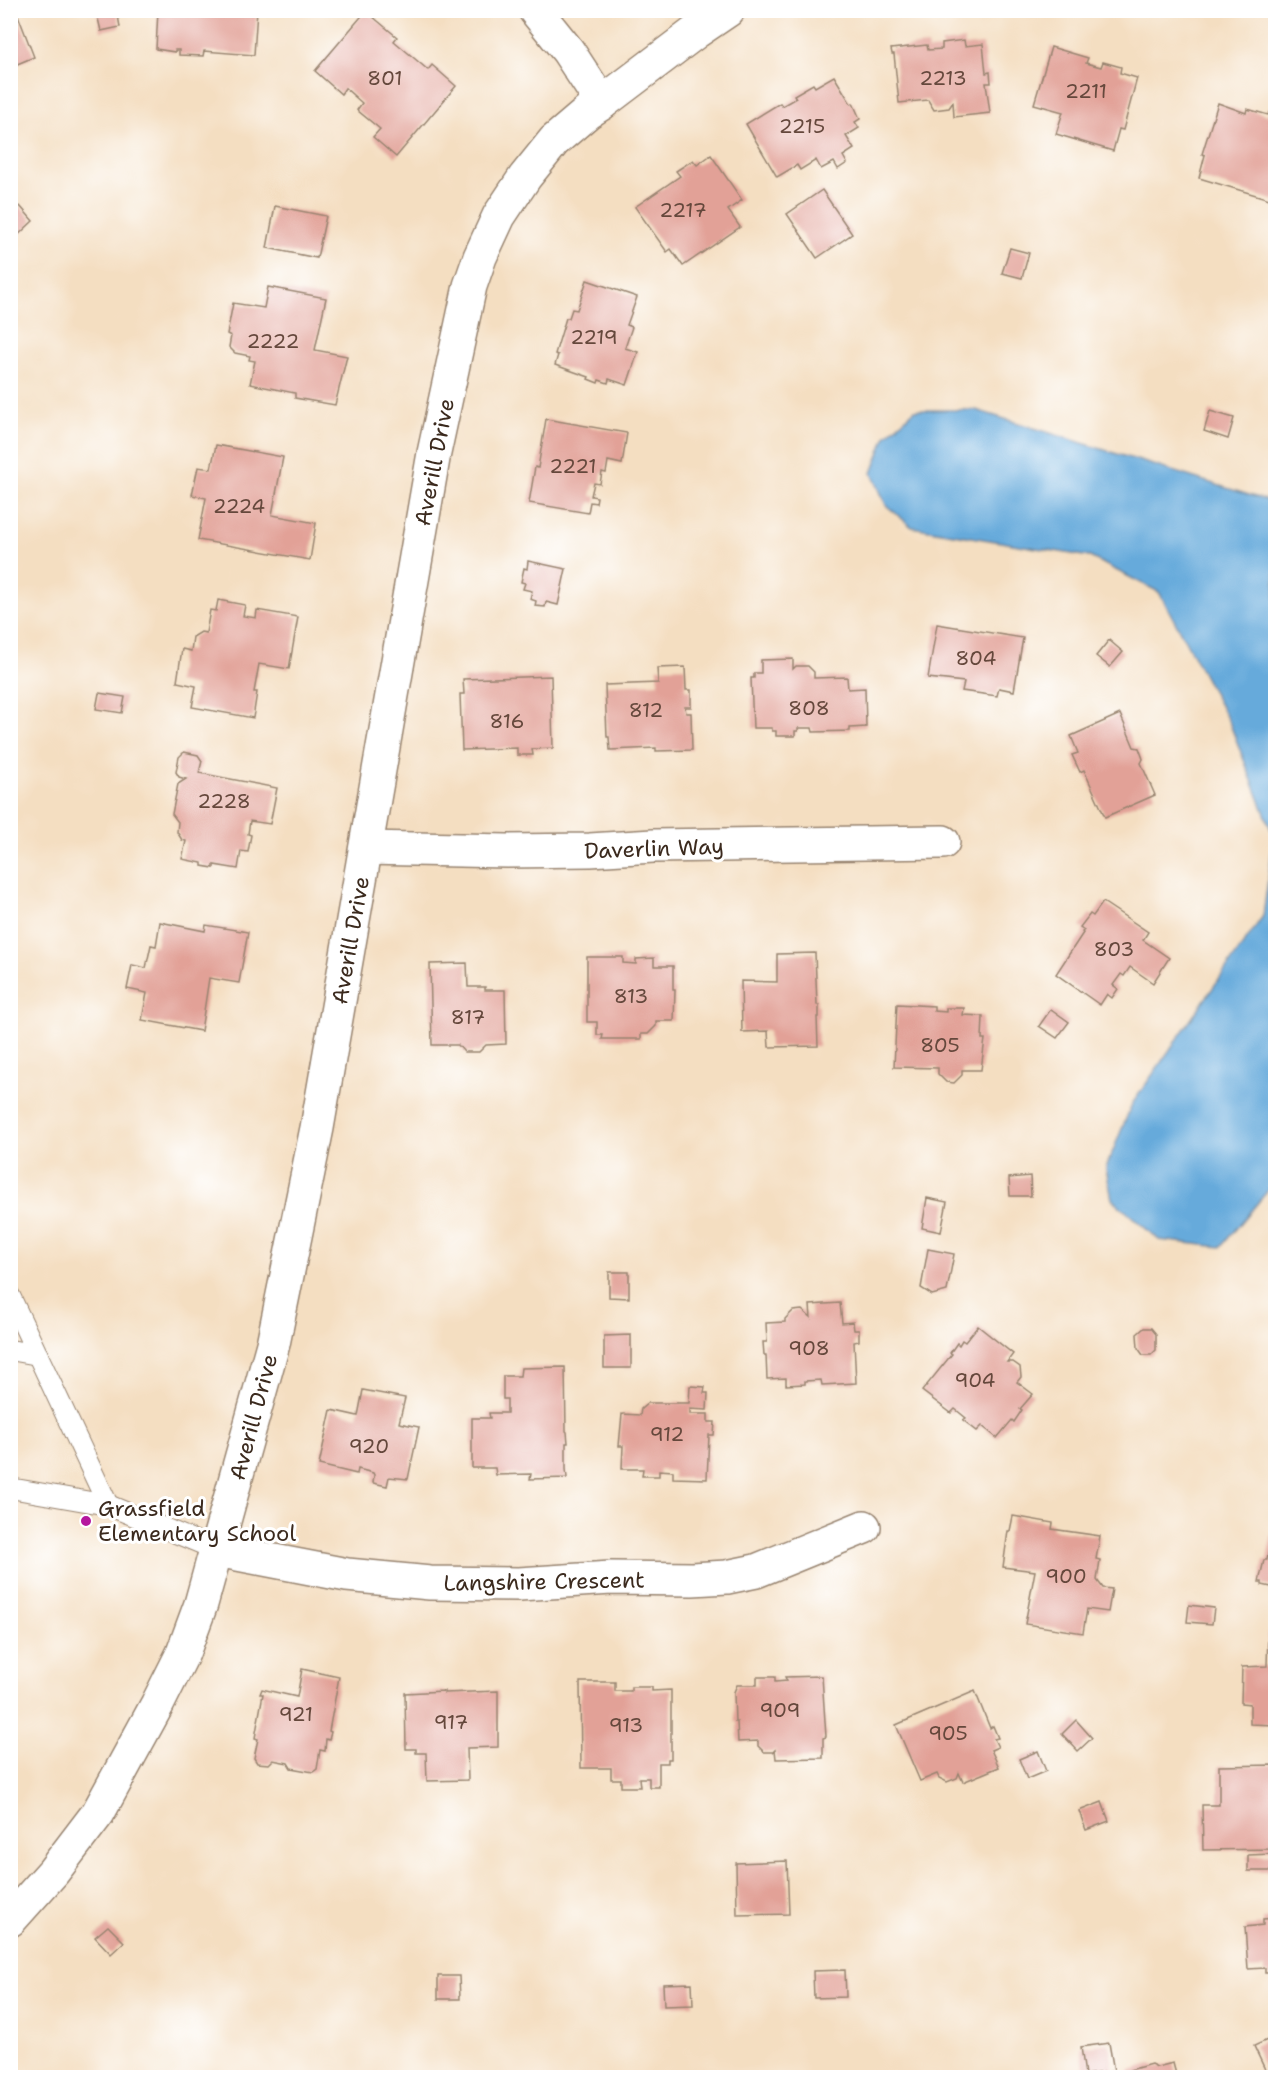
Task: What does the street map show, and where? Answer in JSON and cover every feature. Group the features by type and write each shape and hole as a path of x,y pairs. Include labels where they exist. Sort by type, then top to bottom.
{"street":[{"path":"534,10 568,51 602,104"},
{"name":"Averill Drive","path":"10,1920 53,1872 98,1813 183,1653 217,1550 273,1344 317,1128 434,453 470,286 480,257 499,216 525,177 554,141 588,112 602,104 697,30 728,10"},
{"name":"Daverlin Way","path":"366,848 507,851 590,850 653,846 943,842"},
{"name":"Langshire Crescent","path":"217,1550 347,1575 430,1583 519,1584 611,1578 692,1579 756,1571 864,1527"}],"lane":[{"path":"10,1296 108,1505"},
{"path":"10,1350 38,1355"},
{"path":"10,1488 108,1505 217,1550"}],"water":[{"path":"915,410 976,410 1275,503 1275,1182 1221,1247 1159,1240 1112,1199 1106,1168 1132,1104 1263,916 1274,837 1230,724 1159,592 1090,557 912,527 886,505 872,473 886,436"}],"building":[{"path":"10,10 16,10 34,57 10,67"},
{"path":"96,10 117,10 120,27 101,31"},
{"path":"158,10 257,10 254,55 204,51 203,56 179,55 179,50 175,52 156,49"},
{"path":"366,11 397,37 394,41 428,70 432,65 456,86 396,157 373,137 380,129 357,110 362,103 345,88 341,94 315,71"},
{"path":"964,40 965,46 983,44 986,73 990,72 991,83 986,83 990,113 954,117 953,102 949,108 934,110 928,100 899,103 894,54 891,49 927,45 928,50 942,49 942,43"},
{"path":"1051,47 1088,58 1086,63 1101,67 1103,62 1121,67 1120,73 1137,78 1123,130 1119,129 1113,151 1056,134 1063,112 1034,104"},
{"path":"834,76 851,104 853,103 860,119 855,122 859,128 846,136 854,149 843,156 847,163 838,169 834,162 821,169 816,160 800,170 797,165 777,177 746,124 780,103 782,106 796,98 794,95 813,84 815,87"},
{"path":"1218,103 1246,113 1247,109 1268,115 1271,111 1276,112 1276,201 1199,178 1205,155 1202,154"},
{"path":"711,155 742,200 728,210 740,227 683,266 671,249 667,252 635,207 680,176 676,171 693,160 697,165"},
{"path":"822,190 852,234 817,258 787,214"},
{"path":"20,206 33,221 14,239 10,235 10,215"},
{"path":"275,206 326,216 317,258 267,248"},
{"path":"1010,248 1029,253 1022,278 1002,273"},
{"path":"587,280 637,297 627,325 632,327 625,348 638,352 627,385 609,379 608,383 599,380 598,383 588,379 589,377 555,365 558,355 555,354 566,318 569,318 572,309 577,310"},
{"path":"268,287 326,298 315,350 347,356 335,405 295,398 295,393 250,384 255,361 249,360 250,356 235,353 229,347 231,336 227,334 233,303 264,308"},
{"path":"1210,411 1234,418 1228,439 1204,431"},
{"path":"546,419 627,433 622,464 608,461 606,473 602,472 600,484 594,483 591,496 597,497 596,503 590,502 588,513 529,503 535,467 538,468"},
{"path":"216,445 283,457 272,515 316,523 310,560 198,540 206,498 192,495 198,467 211,469"},
{"path":"528,561 566,569 558,605 546,602 545,607 535,606 536,601 530,599 532,591 523,589 525,583 521,582"},
{"path":"218,600 245,605 243,616 256,618 257,610 298,617 289,669 259,664 254,692 257,692 253,718 192,707 196,686 177,682 182,649 191,651 193,637 201,632 206,633 210,610 216,611"},
{"path":"937,624 1023,638 1014,691 999,688 997,696 962,691 964,682 928,678"},
{"path":"1109,640 1123,652 1110,667 1096,656"},
{"path":"793,659 793,669 796,666 808,666 814,672 814,678 847,677 848,689 865,688 866,727 850,728 850,731 813,732 812,728 798,728 795,736 776,736 776,731 772,731 772,728 753,728 751,678 754,678 754,673 761,673 761,660"},
{"path":"685,667 686,690 691,690 691,707 685,707 686,713 691,713 692,750 656,751 656,748 610,750 609,737 607,737 605,685 658,683 657,668"},
{"path":"551,676 553,748 532,749 533,755 517,755 517,748 462,750 460,694 464,694 463,679"},
{"path":"99,693 125,697 122,713 96,709"},
{"path":"1120,714 1134,747 1139,748 1143,759 1141,763 1155,795 1105,817 1084,770 1080,772 1072,755 1078,753 1071,736"},
{"path":"184,752 198,755 202,761 199,773 277,788 270,824 250,821 248,834 251,835 248,852 241,851 238,869 214,865 214,868 202,866 202,863 182,859 186,841 182,840 177,832 178,822 172,814 178,784 186,779 179,777 176,772 179,757"},
{"path":"1103,902 1148,932 1143,940 1169,958 1153,983 1130,967 1124,976 1121,974 1113,985 1118,989 1112,998 1107,994 1100,1005 1056,974 1083,933 1084,930 1080,927 1090,914 1093,916"},
{"path":"160,922 205,931 206,925 248,932 239,983 209,978 201,1031 142,1020 147,993 127,989 132,965 146,968 151,945 156,946"},
{"path":"815,953 817,1005 819,1005 818,1046 769,1047 768,1031 742,1032 741,981 777,982 777,954"},
{"path":"587,957 623,957 623,963 636,964 636,959 654,958 654,966 673,966 674,1021 656,1021 656,1026 648,1034 641,1034 641,1039 602,1039 603,1035 597,1035 597,1022 587,1022"},
{"path":"467,963 468,987 505,990 506,1044 486,1045 479,1052 464,1052 458,1045 432,1045 430,964"},
{"path":"897,1004 934,1006 934,1011 946,1012 946,1008 964,1008 963,1015 983,1016 982,1039 985,1039 981,1070 962,1070 962,1075 954,1083 946,1082 938,1074 938,1068 894,1067"},
{"path":"1051,1009 1069,1022 1057,1038 1039,1026"},
{"path":"1030,1176 1031,1196 1010,1196 1009,1178"},
{"path":"927,1198 947,1202 941,1232 922,1228"},
{"path":"928,1249 954,1254 947,1291 932,1295 921,1288"},
{"path":"609,1272 629,1272 629,1298 609,1297"},
{"path":"840,1303 842,1323 853,1322 854,1330 859,1330 859,1341 854,1342 856,1383 822,1385 821,1380 786,1385 786,1378 767,1379 763,1342 767,1342 766,1323 785,1322 793,1311 802,1310 811,1318 810,1305"},
{"path":"978,1326 1013,1354 1007,1362 1013,1362 1020,1367 1021,1377 1017,1382 1033,1394 1020,1409 1022,1410 1014,1422 1012,1420 997,1438 982,1426 977,1431 963,1420 966,1418 955,1409 951,1413 922,1391 952,1354 950,1353 957,1343 959,1345 962,1340 965,1342"},
{"path":"1144,1328 1151,1328 1156,1334 1156,1350 1151,1355 1143,1355 1138,1348 1137,1334"},
{"path":"631,1335 631,1368 604,1368 604,1336"},
{"path":"565,1367 567,1478 530,1479 531,1474 496,1475 495,1468 472,1468 472,1418 490,1418 489,1413 507,1413 507,1399 503,1399 503,1376 520,1376 521,1368"},
{"path":"690,1386 705,1387 704,1393 708,1393 707,1410 690,1409 690,1414 708,1414 708,1422 715,1422 714,1435 709,1435 707,1479 673,1478 673,1471 659,1470 659,1476 642,1476 643,1469 622,1469 623,1446 619,1446 622,1414 640,1415 641,1409 648,1403 689,1403"},
{"path":"363,1390 405,1398 399,1423 419,1427 408,1479 389,1477 387,1486 373,1483 373,1473 358,1469 357,1474 319,1465 331,1410 358,1416"},
{"path":"1013,1516 1053,1523 1052,1529 1100,1536 1096,1559 1100,1560 1097,1580 1103,1588 1112,1589 1108,1612 1087,1609 1083,1633 1025,1624 1035,1571 1003,1567 1008,1531 1010,1531"},
{"path":"1273,1529 1276,1529 1276,1588 1262,1585 1262,1582 1259,1582 1264,1560 1267,1560"},
{"path":"1189,1605 1214,1608 1212,1624 1187,1622"},
{"path":"1268,1633 1276,1633 1276,1725 1250,1724 1250,1704 1241,1703 1242,1667 1267,1666"},
{"path":"302,1669 339,1677 329,1731 331,1732 329,1740 326,1739 325,1751 320,1750 317,1769 313,1772 291,1768 288,1763 273,1760 269,1764 257,1763 254,1758 258,1739 255,1738 262,1689 297,1697"},
{"path":"822,1676 826,1737 823,1738 823,1758 776,1759 775,1750 764,1752 758,1746 758,1741 738,1742 734,1692 737,1685 757,1685 757,1677 775,1677 775,1682 787,1681 785,1677"},
{"path":"580,1682 615,1682 615,1691 631,1691 631,1687 652,1687 652,1691 671,1690 671,1759 668,1759 668,1763 659,1763 659,1787 649,1787 649,1778 639,1778 640,1787 621,1787 621,1779 611,1779 611,1768 581,1768"},
{"path":"444,1691 444,1693 498,1691 498,1747 467,1748 468,1780 427,1781 426,1753 416,1753 416,1749 406,1749 405,1693"},
{"path":"975,1691 990,1728 993,1726 998,1738 994,1739 998,1747 991,1750 999,1767 963,1782 959,1773 957,1778 947,1782 939,1778 937,1774 920,1781 896,1725"},
{"path":"1076,1720 1092,1738 1078,1751 1062,1734"},
{"path":"1038,1751 1046,1771 1027,1779 1019,1759"},
{"path":"1276,1765 1276,1849 1203,1850 1202,1805 1219,1805 1219,1766"},
{"path":"1102,1802 1109,1821 1086,1830 1079,1811"},
{"path":"1274,1854 1274,1871 1248,1871 1248,1855"},
{"path":"787,1861 789,1914 737,1915 736,1863"},
{"path":"1276,1918 1276,1977 1270,1977 1269,1973 1265,1973 1265,1968 1248,1969 1245,1927 1263,1925 1263,1919"},
{"path":"108,1926 124,1942 111,1954 95,1937"},
{"path":"845,1970 846,1997 814,1998 813,1971"},
{"path":"438,1976 459,1976 460,1999 438,1999"},
{"path":"692,1983 693,2005 664,2006 663,1984"},
{"path":"1276,2036 1276,2078 1269,2078 1254,2046"},
{"path":"1109,2043 1114,2071 1085,2075 1081,2047"},
{"path":"1173,2063 1177,2078 1125,2078 1130,2070 1151,2064 1157,2067"}],"place":[{"name":"Grassfield Elementary School","path":"86,1521"}]}
